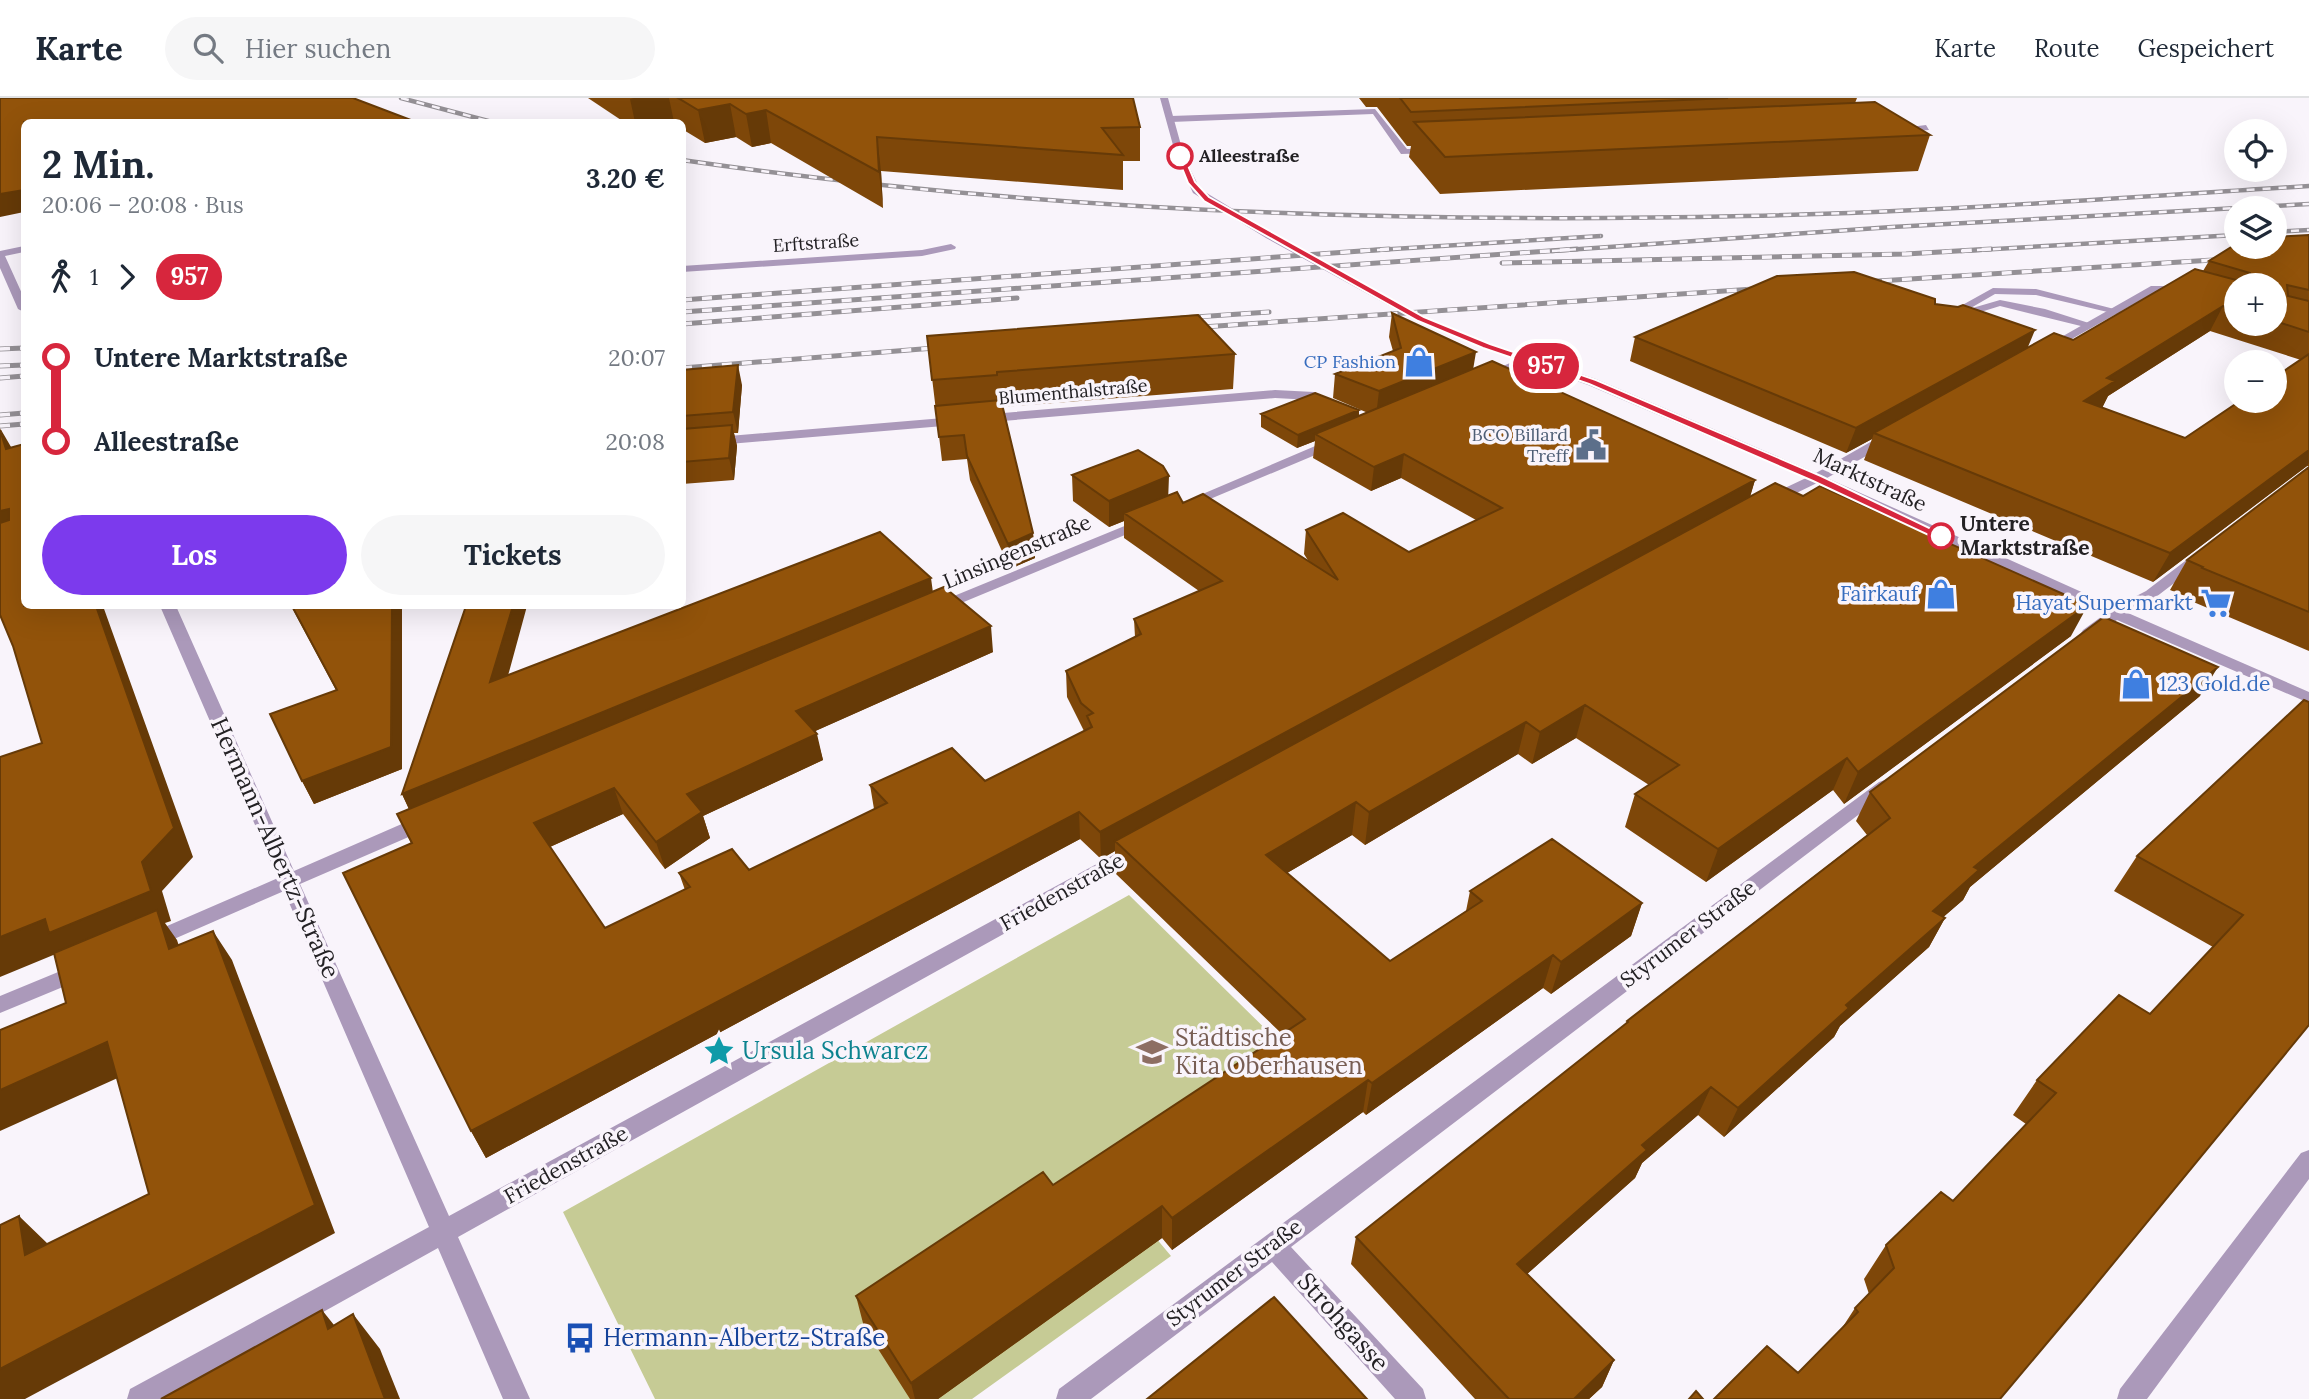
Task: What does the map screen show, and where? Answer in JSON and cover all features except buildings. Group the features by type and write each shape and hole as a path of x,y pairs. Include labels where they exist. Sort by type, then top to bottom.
{"street":[{"path":"1173,98 1164,98 1171,119 1375,111"},
{"path":"1364,98 1404,152 1444,150"},
{"name":"Marktstraße","path":"1171,119 1180,156 1191,183 1206,199 1447,330 1592,382 1817,478 1960,545 2309,698"},
{"path":"1885,130 1926,128"},
{"name":"Erftstraße","path":"686,269 922,253 951,247"},
{"path":"21,251 0,256 21,302"},
{"path":"2033,356 2155,288 2169,287 2203,294"},
{"path":"2089,325 2041,310 2000,303 1933,325 1993,291 2036,292 2116,311"},
{"path":"1465,387 1528,360"},
{"name":"Blumenthalstraße","path":"686,444 1275,394 1314,397 1347,409"},
{"path":"1757,508 1897,433"},
{"name":"Linsingenstraße","path":"917,617 1352,435"},
{"path":"2071,647 2116,613 2151,594 2206,552"},
{"name":"Hermann-Albertz-Straße","path":"169,609 517,1399"},
{"name":"Styrumer Straße","path":"1069,1399 1272,1244 1905,772"},
{"path":"139,946 437,817"},
{"name":"Friedenstraße","path":"141,1399 1152,843"},
{"path":"0,1005 101,962"},
{"path":"2130,1399 2309,1160"},
{"name":"Strohgasse","path":"1272,1244 1413,1399"}],"green space":[{"name":"Städtische Kita Oberhausen","path":"1129,895 1288,1051 1103,1175 1171,1256 972,1399 655,1399 563,1212"}],"railway":[{"path":"401,98 481,119"},
{"path":"686,161 946,191 1079,202 1212,210 1479,218 1815,214 2309,186"},
{"path":"1552,251 1892,227 2309,204"},
{"path":"2287,231 2309,230"},
{"path":"1363,251 1601,236"},
{"path":"1961,251 2224,236"},
{"path":"1363,251 1389,249"},
{"path":"686,312 1577,249"},
{"path":"1502,263 1906,254 1991,249"},
{"path":"686,300 1363,251"},
{"path":"1862,282 2229,259"},
{"path":"1188,328 1768,288"},
{"path":"686,324 1017,298"},
{"path":"1181,318 1269,312"},
{"path":"686,368 947,347"},
{"path":"0,349 21,348"},
{"path":"0,366 21,365"},
{"path":"0,378 21,376"},
{"path":"0,415 21,413"},
{"path":"0,426 21,424"}],"bus line":[{"name":"957","path":"1180,156 1191,183 1206,199 1421,319 1487,346 1592,382 1817,478 1941,536"}],"place":[{"name":"Alleestraße","path":"1180,156"},
{"name":"CP Fashion","path":"1419,362"},
{"name":"BCO Billard Treff","path":"1591,445"},
{"name":"Untere Marktstraße","path":"1941,536"},
{"name":"Fairkauf","path":"1941,594"},
{"name":"Hayat Supermarkt","path":"2216,603"},
{"name":"123 Gold.de","path":"2136,684"},
{"name":"Ursula Schwarcz","path":"719,1051"},
{"name":"Städtische Kita Oberhausen","path":"1152,1052"},
{"name":"Hermann-Albertz-Straße","path":"580,1338"}]}
